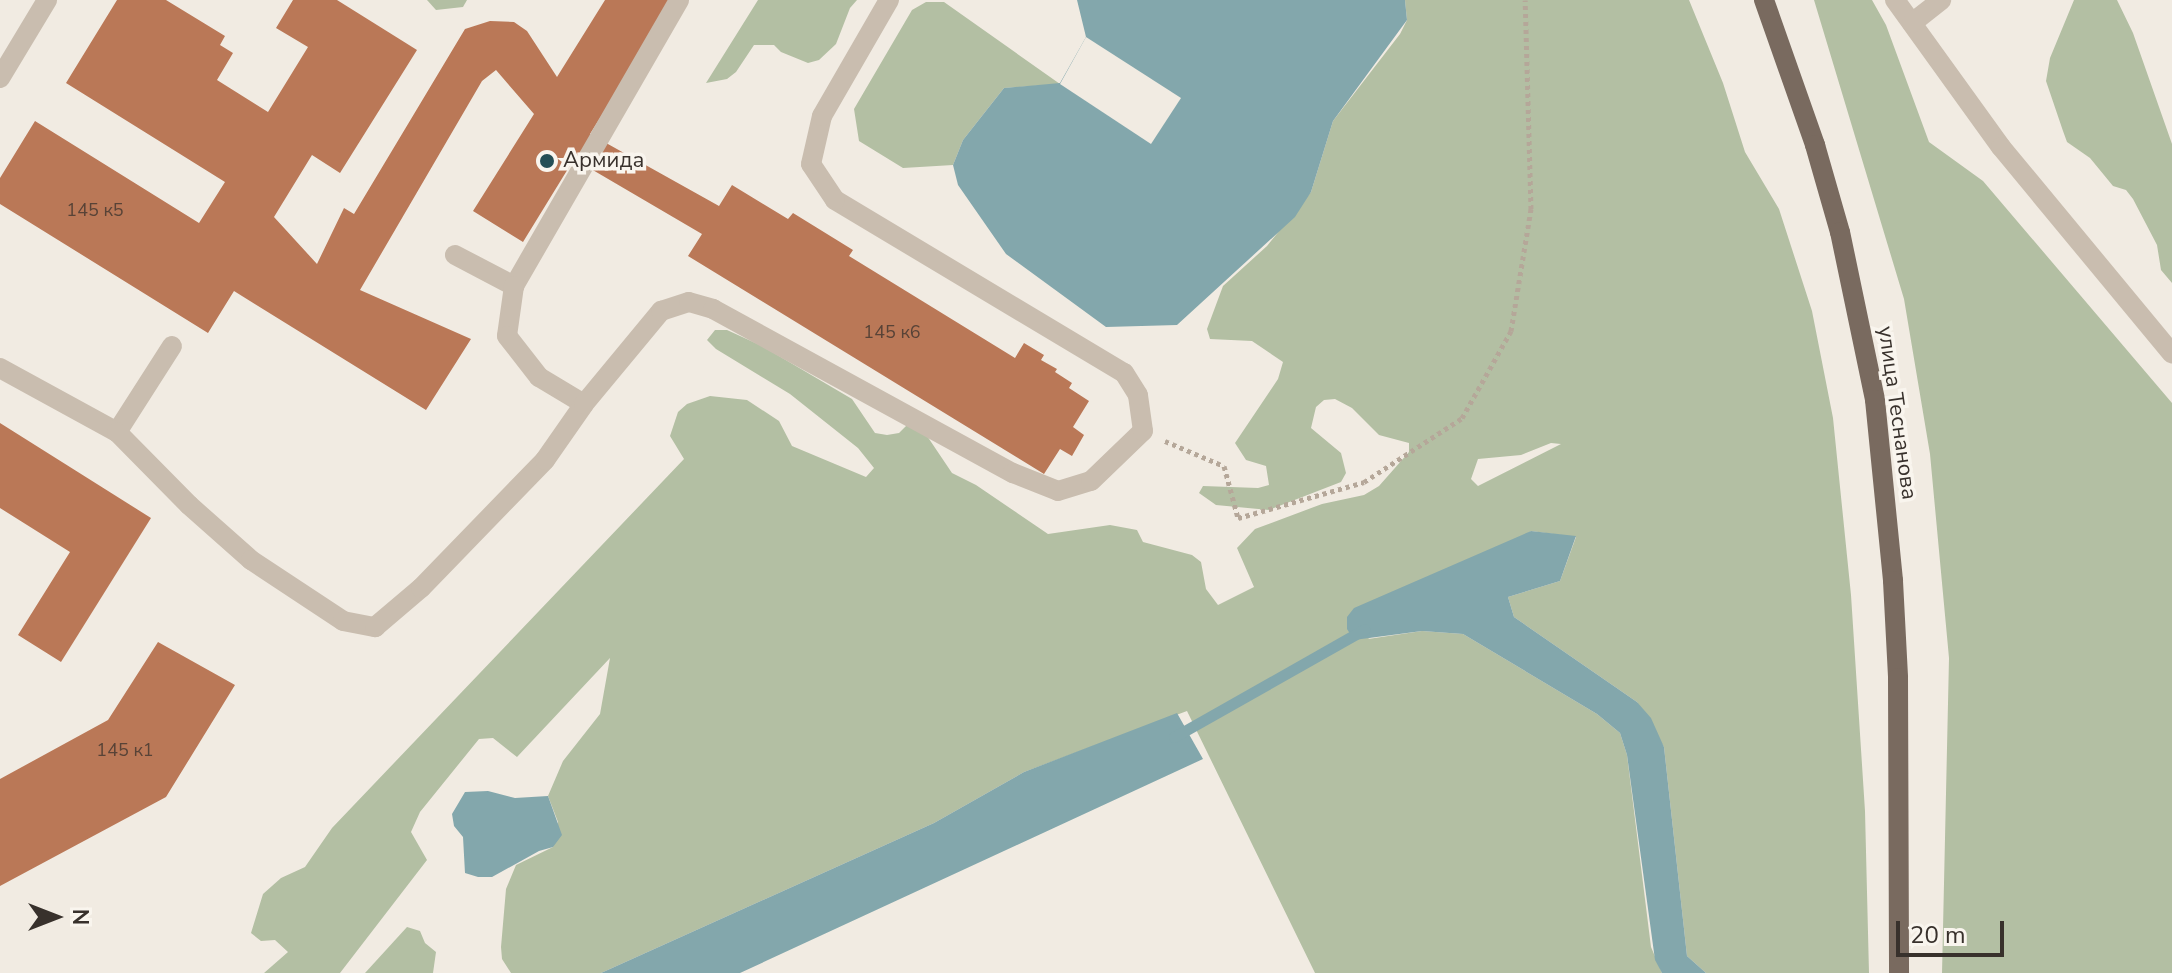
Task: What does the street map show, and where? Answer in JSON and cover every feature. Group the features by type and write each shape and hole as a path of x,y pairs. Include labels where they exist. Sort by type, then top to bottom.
{"main road":[{"name":"улица Теснанова","path":"1764,0 1815,145 1840,232 1875,400 1893,581 1899,973"}],"street":[{"path":"0,78 47,0"},
{"path":"584,404 539,377 507,336 514,286 679,0"},
{"path":"0,368 117,432 189,505 251,560 343,621 375,627 421,588 545,460 584,404 661,311 689,302 713,309 1013,473 1058,491 1091,481 1143,431 1138,395 1124,373 835,200 811,164 822,116 889,0"},
{"path":"1895,0 2001,147 2172,354"},
{"path":"1912,23 1941,0"},
{"path":"455,255 514,286"},
{"path":"117,432 172,346"}],"path":[{"path":"1143,431 1224,466 1238,518 1364,482 1462,418 1511,331 1531,209 1525,0"}],"green space":[{"path":"427,0 467,0 463,7 436,10"},
{"path":"758,0 857,0 850,8 836,44 819,60 808,63 781,52 774,45 754,45 736,72 727,79 706,83"},
{"path":"1405,0 1689,0 1723,83 1745,152 1779,209 1812,311 1833,418 1851,595 1865,811 1869,973 1706,973 1687,956 1664,747 1637,702 1514,617 1508,597 1560,581 1576,537 1531,531 1368,639 1422,631 1463,634 1597,714 1620,733 1627,755 1651,947 1662,973 1315,973 1187,711 1024,772 934,823 601,973 511,973 502,959 501,947 506,889 516,865 553,847 558,822 548,796 563,761 600,714 610,658 517,757 493,738 479,739 420,812 411,832 427,860 340,973 264,973 288,952 275,940 261,941 251,933 263,894 281,878 305,867 332,828 684,459 670,436 678,412 687,404 710,396 747,400 779,421 792,446 866,477 874,468 858,448 790,394 716,349 707,340 715,330 727,330 762,346 852,399 875,433 899,433 908,424 921,427 952,473 976,485 1048,534 1110,525 1137,530 1143,542 1192,555 1201,562 1206,589 1218,605 1254,587 1237,548 1255,529 1322,504 1364,495 1379,486 1409,452 1409,443 1379,435 1352,408 1335,399 1324,400 1316,407 1311,428 1341,453 1346,473 1341,482 1269,510 1216,505 1199,493 1203,486 1258,488 1269,485 1266,466 1246,460 1235,443 1278,379 1283,362 1252,341 1210,339 1207,329 1223,286 1267,246 1311,192 1333,121 1400,34 1407,20","holes":["1551,443 1561,444 1478,486 1471,479 1478,459 1521,455"]},
{"path":"1814,0 1872,0 1886,25 1929,142 1983,181 2172,403 2172,973 1942,973 1949,658 1930,454 1904,299"},
{"path":"2074,0 2117,0 2133,33 2172,144 2172,283 2161,270 2157,245 2133,199 2126,190 2113,186 2090,158 2067,142 2063,131 2046,81 2050,58"},
{"path":"926,2 944,2 1060,84 1004,88 963,140 953,165 903,168 859,141 854,109 912,10"},
{"path":"407,927 420,931 425,943 436,952 433,973 365,973"}],"water":[{"path":"1077,0 1405,0 1407,20 1333,121 1311,192 1295,217 1177,325 1106,327 1006,254 958,185 953,165 963,140 1004,88 1060,83 1086,37"},
{"path":"1531,531 1576,536 1560,581 1508,597 1514,617 1637,702 1651,718 1664,747 1687,956 1706,973 1662,973 1655,960 1627,755 1620,733 1597,714 1463,634 1422,631 1354,640 1347,629 1347,617 1354,608"},
{"path":"1177,713 1203,759 740,973 601,973 934,823 1024,772"},
{"path":"488,791 515,798 548,796 562,835 553,847 539,851 492,877 478,877 465,873 463,837 454,826 452,814 465,792"}],"pier":[{"path":"1086,37 1181,98 1151,144 1060,84"}],"building":[{"path":"117,0 166,0 225,36 220,45 233,53 217,80 268,112 308,47 276,28 293,0 337,0 417,50 340,173 312,155 274,217 317,264 344,208 354,214 465,29 490,21 514,22 527,31 557,77 605,0 674,0 590,134 719,206 732,185 788,219 793,213 853,250 849,256 1015,358 1024,343 1044,355 1041,360 1057,369 1055,372 1072,383 1069,388 1089,401 1073,427 1084,435 1072,456 1060,449 1044,474 688,256 702,234 574,159 523,242 473,211 534,114 496,70 482,81 360,290 471,339 426,410 234,291 208,333 0,204 0,178 35,121 199,223 225,182 66,83"},
{"path":"0,423 151,518 61,662 18,635 70,552 0,508"},
{"path":"158,642 235,685 166,797 0,886 0,779 108,720"}],"waterway":[{"path":"1174,737 1365,629"}],"place":[{"name":"Армида","path":"547,161"}]}
